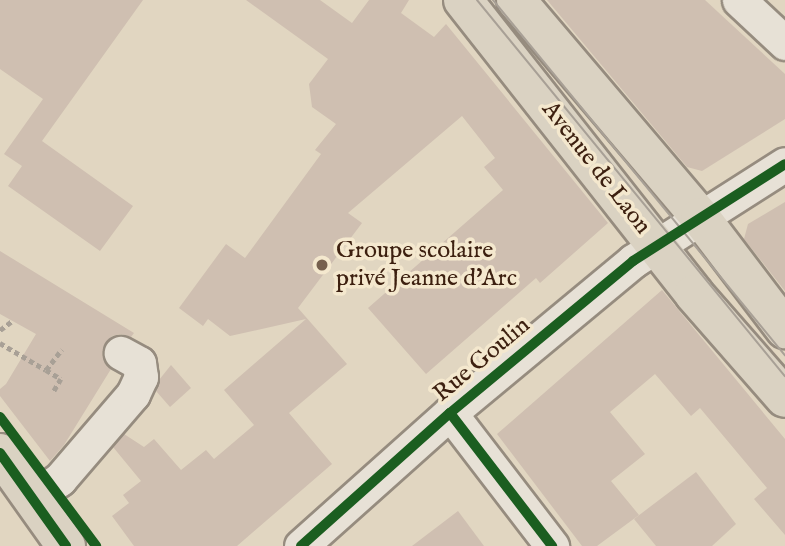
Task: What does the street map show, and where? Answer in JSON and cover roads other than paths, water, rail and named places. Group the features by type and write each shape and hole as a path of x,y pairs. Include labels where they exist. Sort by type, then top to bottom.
{"main road":[{"name":"Avenue de Laon","path":"463,0 657,246 785,398"},
{"name":"Avenue de Laon","path":"516,0 700,217 785,328"},
{"path":"2,459 66,546"}],"street":[{"path":"739,0 785,43"},
{"name":"Rue Goulin","path":"301,546 450,413 634,261 700,217 779,178"},
{"path":"32,498 60,479 133,394 141,377 139,363 121,353"},
{"path":"450,413 552,546"}],"tram line":[{"path":"477,0 785,376"},
{"path":"493,0 785,356"}],"place":[{"name":"Groupe scolaire privé Jeanne d'Arc","path":"322,265"}]}
